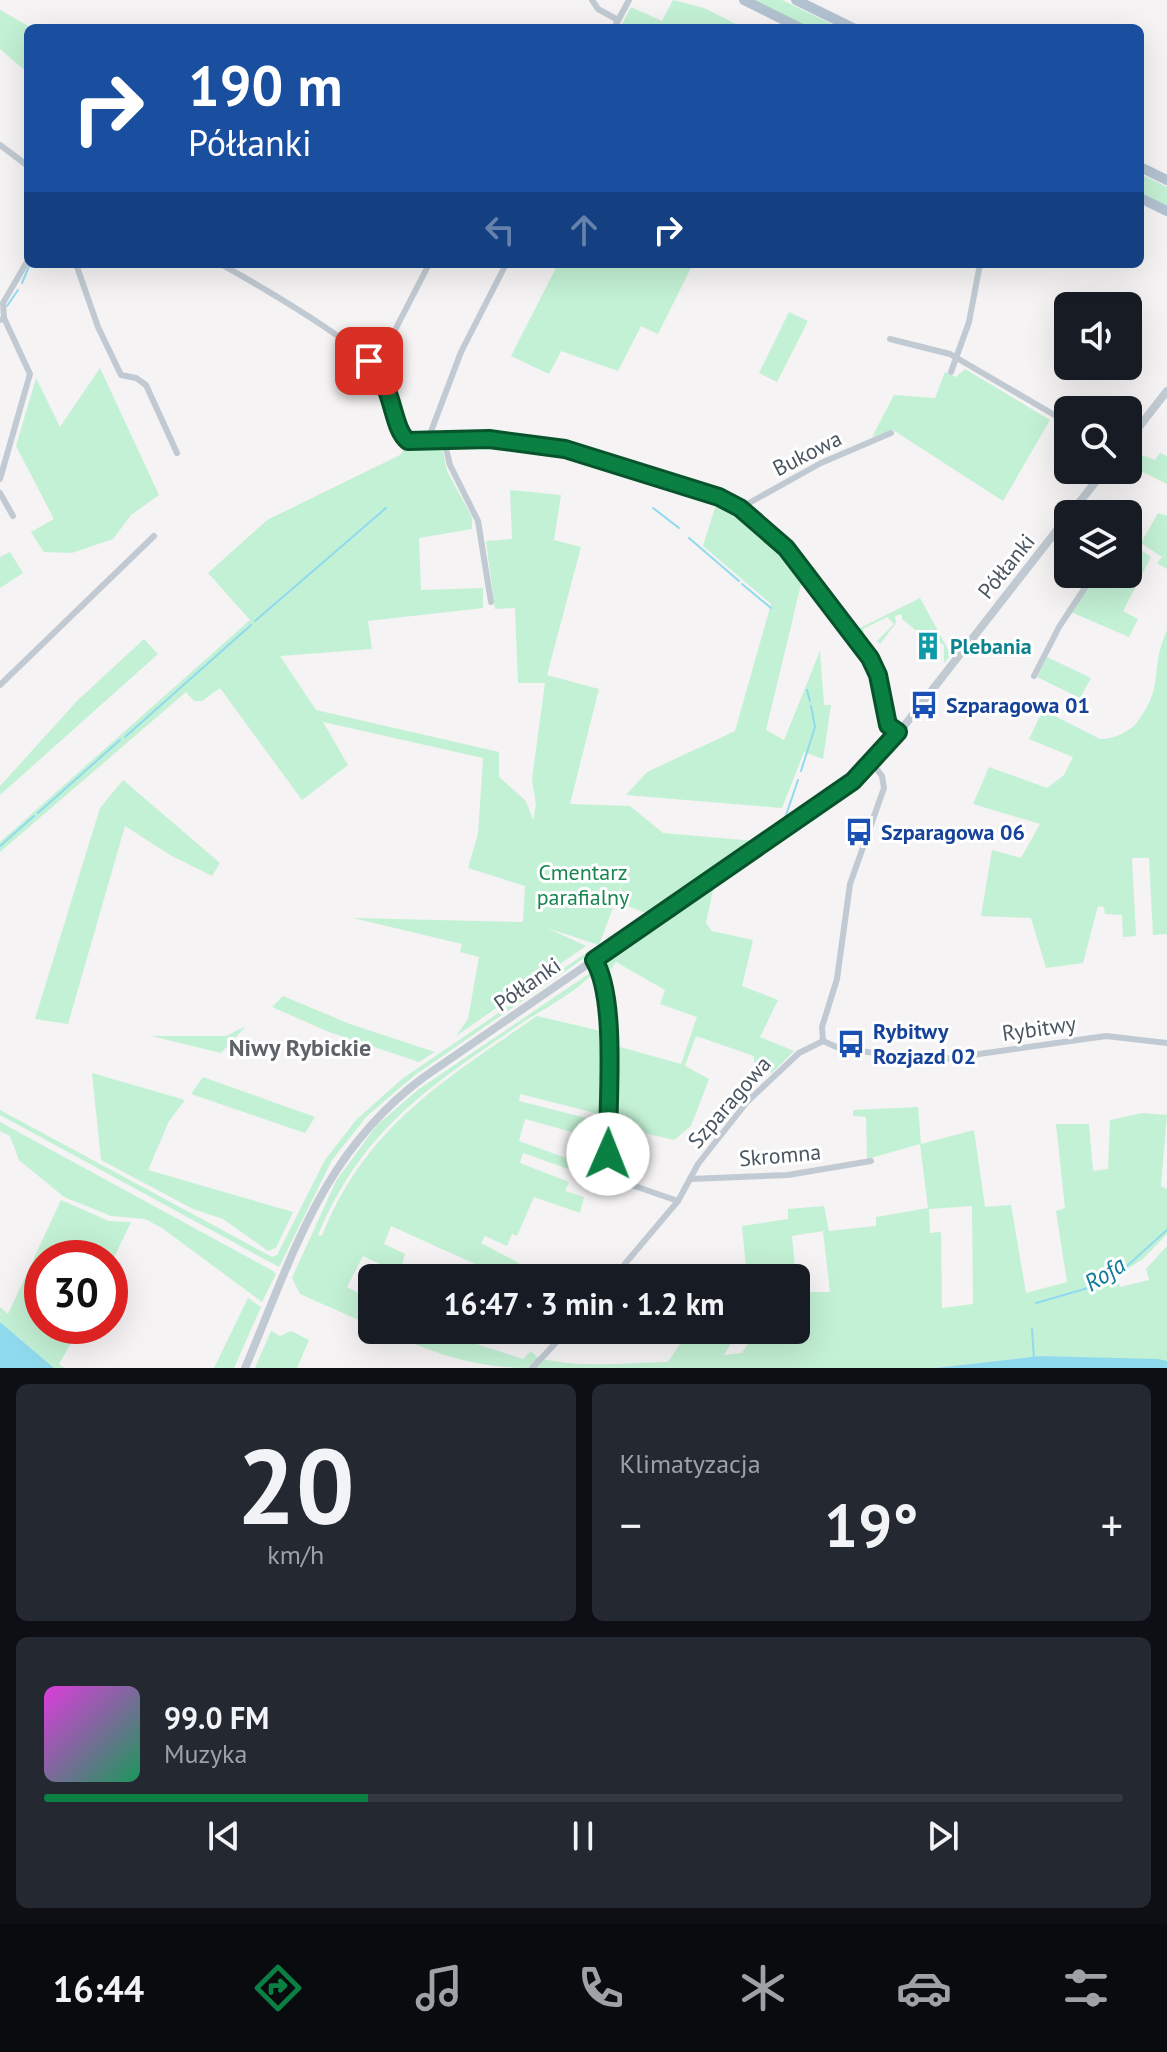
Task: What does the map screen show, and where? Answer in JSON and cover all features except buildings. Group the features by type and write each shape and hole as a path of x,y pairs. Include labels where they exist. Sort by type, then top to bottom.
{"main road":[{"path":"744,0 792,24"},
{"path":"796,0 845,24"},
{"path":"1144,169 1167,180"},
{"path":"1144,200 1167,211"}],"street":[{"path":"592,0 598,9 618,20"},
{"path":"616,24 629,0"},
{"path":"0,145 24,163"},
{"path":"0,479 30,374 2,319 3,303 24,267"},
{"path":"77,268 98,327 121,375 136,378 146,385 177,453"},
{"path":"227,268 360,353 376,367 388,384 403,437 414,442 489,439 565,449 694,488 740,508 786,548 870,658 878,675 888,725 898,732"},
{"path":"376,367 427,268"},
{"path":"427,442 461,352 504,268"},
{"path":"951,372 979,268"},
{"path":"890,339 939,349 1054,415"},
{"path":"1142,423 1167,391"},
{"name":"Bukowa","path":"740,508 821,463 891,433"},
{"path":"444,440 450,465 478,521 491,602"},
{"name":"Półłanki","path":"1081,500 1094,484"},
{"path":"0,493 13,516"},
{"name":"Półłanki","path":"245,1368 329,1178 368,1125 424,1077 835,794 872,763 1054,534"},
{"path":"0,685 154,536"},
{"path":"1034,676 1059,627 1085,588"},
{"path":"823,1041 822,1027 837,979 850,884 884,788 882,776 872,763"},
{"path":"594,960 600,972 609,1041 607,1129 611,1165 620,1181 678,1201"},
{"name":"Rybitwy","path":"823,1041 836,1048 937,1060 1106,1036 1167,1043"},
{"name":"Szparagowa","path":"625,1264 678,1201 733,1119 799,1053 823,1041"},
{"name":"Skromna","path":"690,1179 788,1175 871,1161"},
{"path":"532,1368 555,1344"}],"green space":[{"path":"673,0 704,8 736,24 622,24 631,7 662,21"},
{"path":"753,0 782,0 832,24 800,24"},
{"path":"0,10 25,24 24,70 0,49"},
{"path":"1144,176 1167,187 1167,207 1144,195"},
{"path":"556,268 691,268 658,334 641,326 618,371 561,351 549,374 511,356"},
{"path":"789,312 808,321 777,382 759,373"},
{"path":"100,368 159,495 131,515 113,539 72,553 44,552 31,532 54,519 16,446 36,378 60,427"},
{"path":"965,369 1050,420 1003,501 893,430 872,437 894,395 935,398 945,372 956,377"},
{"name":"Cmentarz parafialny","path":"442,447 447,471 472,517 472,529 419,538 421,590 483,588 483,608 368,621 372,649 280,656 316,710 499,752 499,777 526,801 533,820 536,805 532,779 545,683 518,683 515,608 495,609 486,541 512,539 510,490 561,495 554,540 581,547 547,675 599,689 570,804 630,806 663,833 755,841 646,913 617,902 624,878 599,945 547,928 586,946 456,1036 468,1019 479,957 460,952 462,944 353,918 523,922 525,886 468,868 478,834 483,758 323,722 348,765 302,800 220,688 202,701 194,701 186,692 0,852 0,842 250,620 208,573 267,520 400,455 405,448"},
{"path":"1160,453 1167,456 1167,484 1142,472 1142,455 1155,460"},
{"path":"717,501 748,521 803,576 766,730 784,740 820,651 824,705 831,705 823,759 804,752 782,808 626,795 647,772 735,731 771,604 703,546"},
{"path":"1158,513 1167,516 1167,569 1157,563 1162,557 1142,541"},
{"path":"1142,551 1151,557 1142,574"},
{"path":"10,552 23,573 0,588 0,557"},
{"path":"1087,588 1135,588 1123,611 1138,619 1129,637 1071,612"},
{"path":"920,598 951,655 944,663 944,645 925,632 926,637 916,649 924,637 902,619 902,614 895,616 896,623 880,644 877,641 894,624 887,617 863,629 864,634 860,635 856,630"},
{"path":"1167,630 1167,934 1153,935 1149,858 1132,858 1136,936 1123,937 1122,915 1105,914 1104,907 1098,906 1083,963 1046,968 1031,918 981,916 992,850 1021,858 1040,824 973,804 989,767 1047,788 1064,775 1073,757 1029,739 1043,710 1100,739 1119,735 1135,725 1151,699 1158,657"},
{"path":"144,639 158,654 0,795 0,786 78,700"},
{"path":"1047,657 1091,678 1080,698 1037,677"},
{"path":"123,780 220,863 212,876 170,855 125,826 68,1024 35,1019 100,808"},
{"path":"714,886 706,923 712,931 753,940 742,986 778,1000 760,1037 794,1051 772,1073 754,1062 754,1056 696,1036 685,1066 709,1079 691,1126 674,1140 611,1125 613,1045 681,1064 697,1017 660,1004 665,990 616,962 611,969 602,970 600,965"},
{"path":"589,951 593,952 415,1075 367,1116 332,1160 279,1267 0,1115 0,1110 272,1257 277,1255 325,1160 356,1120 402,1079"},
{"path":"596,969 573,991 458,1068 402,1112 356,1166 318,1235 322,1236 360,1165 411,1109 470,1062 537,1016 605,1032 607,1116 520,1094 519,1101 606,1123 604,1141 525,1119 519,1141 577,1162 574,1171 523,1153 520,1163 569,1182 565,1191 584,1197 580,1213 534,1197 517,1236 512,1234 507,1246 485,1236 481,1243 518,1264 475,1264 391,1226 384,1244 405,1254 402,1264 380,1264 363,1256 347,1287 358,1293 358,1320 300,1294 292,1278 336,1181 377,1125 419,1089"},
{"path":"283,996 350,1024 435,1052 419,1062 329,1032 272,1007"},
{"path":"246,1026 221,1053 151,1036 226,1036"},
{"path":"92,1073 185,1100 169,1121 148,1170 293,1212 276,1248 268,1251 223,1219 193,1209 101,1160"},
{"path":"203,1077 315,1117 305,1133 191,1094"},
{"path":"918,1107 921,1144 974,1130 985,1207 1011,1205 1026,1293 1067,1282 1056,1211 1065,1208 1056,1124 1089,1124 1093,1171 1108,1169 1110,1120 1143,1113 1167,1115 1161,1186 1167,1189 1167,1234 1143,1259 1116,1276 1120,1287 1149,1280 1146,1269 1167,1246 1167,1361 1039,1356 935,1368 535,1368 543,1359 589,1364 668,1362 680,1344 731,1344 724,1355 742,1353 748,1344 810,1344 810,1292 830,1292 823,1231 792,1236 795,1264 746,1264 742,1226 788,1219 788,1209 824,1206 829,1231 876,1226 876,1217 928,1208 920,1144 867,1159 866,1117 853,1116 853,1110","holes":["972,1206 973,1304 942,1308 941,1232 930,1233 929,1209"]},
{"path":"0,1122 273,1271 276,1274 262,1302 162,1228 145,1219 111,1216 64,1197 19,1160 10,1136 0,1131"},
{"path":"61,1200 109,1221 131,1222 122,1240 42,1240"},
{"path":"24,1280 24,1342 0,1322 0,1307 8,1314"},
{"path":"248,1298 261,1307 234,1368 214,1368"},
{"path":"271,1331 280,1336 291,1331 309,1340 297,1368 255,1368"},
{"path":"26,1344 71,1344 59,1364 65,1368 54,1368"},
{"path":"415,1344 476,1344 523,1359 531,1351 538,1358 528,1368 508,1367 470,1362"}],"water":[{"path":"0,1322 54,1368 0,1368"},
{"path":"1039,1356 1158,1359 1167,1361 1167,1368 935,1368"}],"waterway":[{"path":"22,283 28,268"},
{"path":"7,306 18,290"},
{"path":"255,621 386,508"},
{"path":"653,508 679,528"},
{"path":"689,538 739,581"},
{"path":"742,584 771,608"},
{"path":"125,737 251,625"},
{"path":"807,690 810,701"},
{"path":"801,771 815,727 811,706"},
{"path":"38,813 120,740"},
{"path":"785,818 798,780"},
{"path":"0,846 34,816"},
{"name":"Rofa","path":"1036,1303 1095,1286 1127,1266 1167,1230"},
{"name":"Rofa","path":"1032,1329 1034,1359"}],"place":[{"name":"Plebania","path":"928,646"},
{"name":"Szparagowa 01","path":"924,705"},
{"name":"Szparagowa 06","path":"859,832"},
{"name":"Rybitwy Rozjazd 02","path":"851,1044"}],"district":[{"name":"Niwy Rybickie","path":"300,1048"}],"route":[{"path":"369,361 388,384 399,430 408,441 489,439 565,449 694,488 740,508 786,548 870,658 878,675 888,725 898,732 883,752 853,781 594,960 600,972 609,1041 608,1154"}]}
